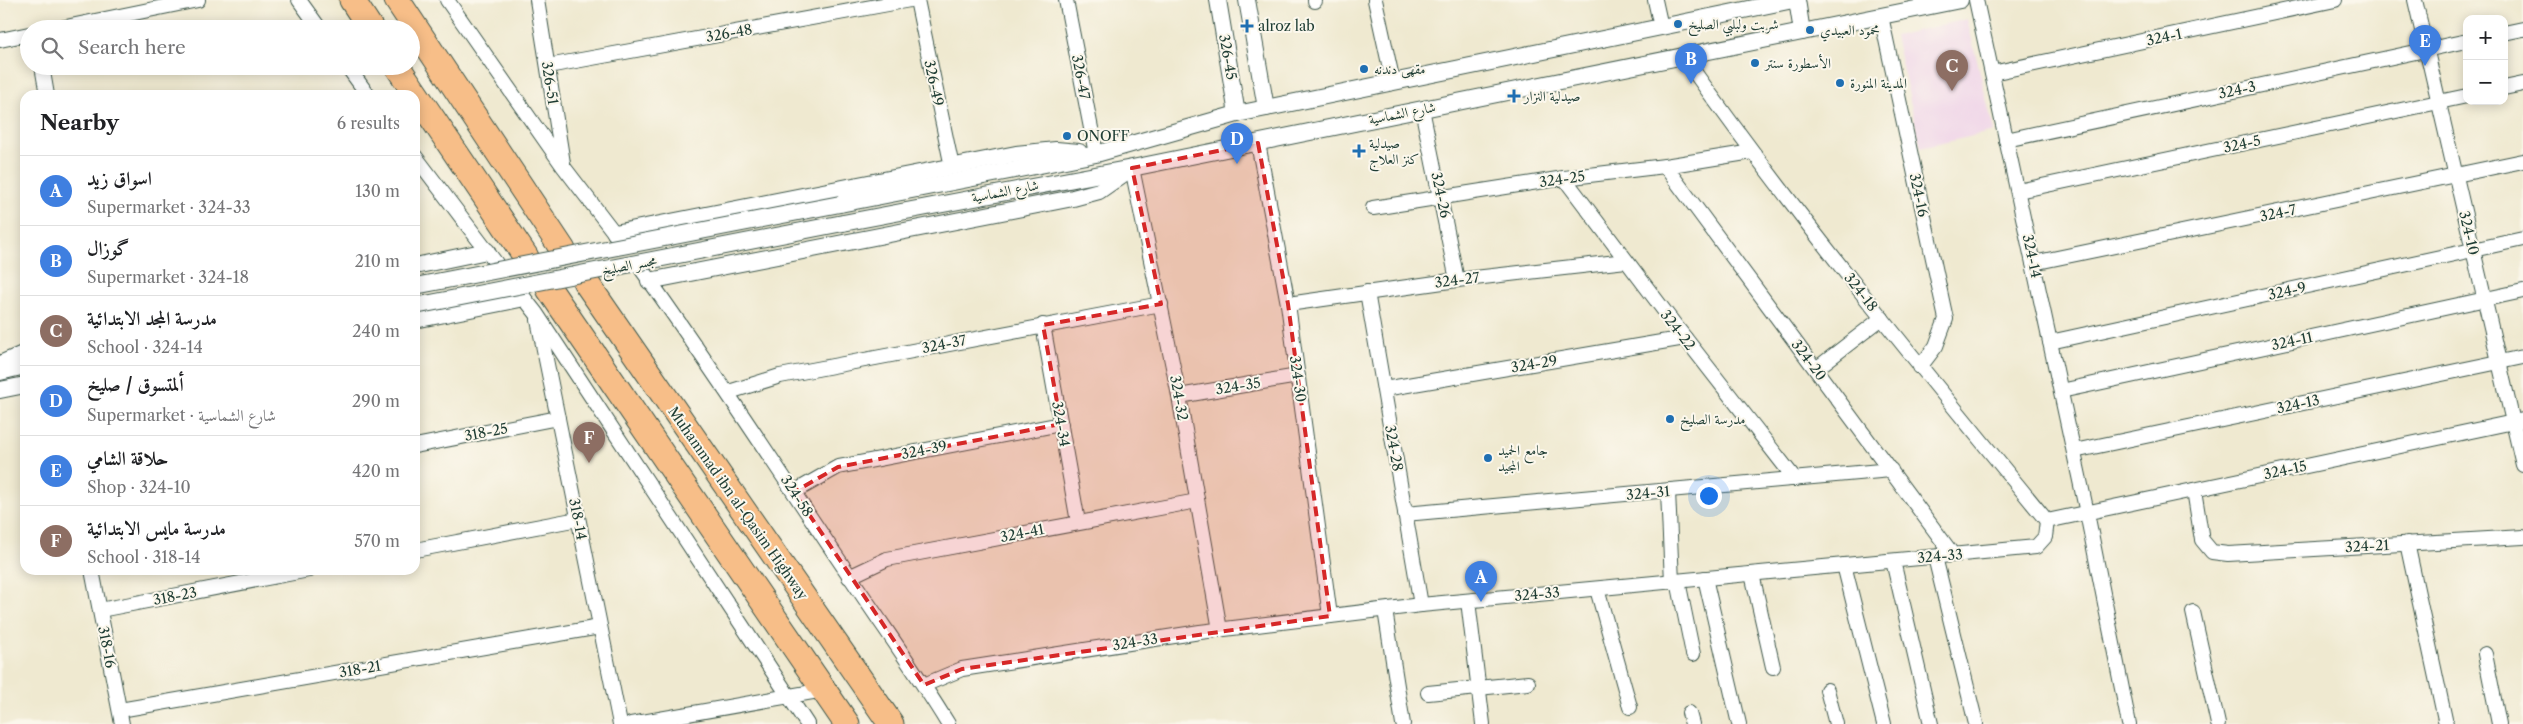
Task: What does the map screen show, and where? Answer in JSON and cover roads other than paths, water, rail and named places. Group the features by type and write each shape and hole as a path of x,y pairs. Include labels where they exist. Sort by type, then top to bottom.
{"highway":[{"path":"352,0 365,20"},
{"path":"397,0 410,20"},
{"path":"420,35 563,250"},
{"path":"403,75 413,90"},
{"path":"420,100 526,257"},
{"name":"Muhammad ibn al-Qasim Highway","path":"586,282 891,724"},
{"path":"549,289 847,724"}],"street":[{"path":"100,20 198,0"},
{"path":"299,0 313,20"},
{"path":"447,0 563,166 617,236 952,167 1036,152 1063,151 1096,154"},
{"name":"326-51","path":"537,0 563,166"},
{"name":"326-48","path":"548,66 910,0"},
{"name":"326-49","path":"917,0 952,167"},
{"name":"326-47","path":"1066,0 1096,154"},
{"name":"326-45","path":"1218,0 1237,114"},
{"name":"326-45","path":"1248,0 1266,108"},
{"path":"1375,0 1392,82"},
{"path":"1655,0 1661,27"},
{"path":"1795,0 1802,32"},
{"name":"شارع الشماسية","path":"840,204 1008,173 1096,154 1237,114 1661,27 1734,6 1795,0"},
{"name":"شارع الشماسية","path":"843,223 1258,143 1960,0"},
{"name":"324-14","path":"1976,0 2074,451 2128,724"},
{"name":"324-1","path":"1992,74 2335,0"},
{"name":"324-10","path":"2415,0 2499,362 2518,421 2523,465"},
{"name":"324-16","path":"1881,16 1946,319 1936,346 1920,367"},
{"path":"2508,32 2523,29"},
{"path":"0,40 20,36"},
{"name":"324-3","path":"2006,140 2463,42"},
{"name":"324-18","path":"1683,56 1752,152 1920,367 2047,521"},
{"path":"43,75 45,90"},
{"path":"354,75 364,90"},
{"path":"2508,87 2523,84"},
{"name":"324-5","path":"2018,191 2463,97"},
{"name":"324-26","path":"1422,109 1458,280"},
{"name":"324-30","path":"1258,143 1288,304 1330,616"},
{"name":"324-25","path":"1373,208 1564,178 1665,166 1752,152"},
{"name":"324-7","path":"2033,263 2523,161"},
{"path":"420,163 492,257"},
{"name":"324-20","path":"1665,166 1953,555"},
{"path":"646,276 1086,195 1111,184 1132,168"},
{"name":"324-32","path":"1132,168 1179,396 1220,630"},
{"name":"324-22","path":"1564,178 1795,479"},
{"name":"مجسر الصليخ","path":"420,285 840,204"},
{"name":"مجسر الصليخ","path":"420,305 843,223"},
{"name":"324-9","path":"2050,342 2523,239"},
{"path":"420,265 492,257"},
{"name":"324-27","path":"1288,304 1458,280 1626,261"},
{"name":"324-58","path":"646,276 729,392 948,724"},
{"name":"324-11","path":"2061,391 2523,291"},
{"name":"324-28","path":"1367,292 1421,605"},
{"path":"420,320 523,296 806,724"},
{"name":"324-37","path":"729,392 780,376 1161,304"},
{"name":"318-14","path":"536,313 620,724"},
{"path":"1816,369 1882,318"},
{"name":"324-34","path":"1043,325 1078,522"},
{"name":"324-29","path":"1384,389 1685,338"},
{"path":"0,364 20,355"},
{"name":"324-13","path":"2074,451 2523,358"},
{"path":"0,372 20,367"},
{"name":"324-35","path":"1179,396 1298,376"},
{"path":"0,390 20,386"},
{"name":"318-25","path":"420,445 558,418"},
{"name":"324-15","path":"2047,521 2518,421"},
{"name":"324-39","path":"794,492 838,467 1061,424"},
{"name":"324-31","path":"1405,514 1891,470"},
{"name":"324-21","path":"2194,490 2202,540 2212,552 2228,554 2523,537"},
{"path":"1668,491 1675,581 1693,654"},
{"name":"324-41","path":"850,577 887,559 1078,522 1197,502"},
{"path":"420,549 578,519"},
{"name":"324-33","path":"924,685 962,669 1220,630 1330,616 1421,605 2036,547 2045,537 2047,521"},
{"path":"2407,543 2446,724"},
{"path":"1935,557 1976,724"},
{"path":"1893,561 1931,724"},
{"path":"1844,565 1884,724"},
{"path":"1752,574 1773,667"},
{"name":"318-16","path":"93,575 121,717"},
{"name":"318-23","path":"100,610 283,575"},
{"path":"1705,578 1739,724"},
{"path":"1597,588 1630,707"},
{"path":"1468,601 1483,724"},
{"path":"1385,610 1403,724"},
{"path":"2193,612 2218,724"},
{"name":"318-21","path":"121,717 600,627"},
{"path":"2485,654 2500,724"},
{"path":"1428,693 1528,683"},
{"path":"631,724 824,690"},
{"path":"1827,690 1836,724"}],"place":[{"name":"شربت ولبلبي الصليخ","path":"1678,24"},
{"name":"alroz lab","path":"1247,26"},
{"name":"محمود العبيدي","path":"1810,30"},
{"name":"الأسطورة سنتر","path":"1755,63"},
{"name":"حلاقة الشامي","path":"2425,66"},
{"name":"مقهى دندنه","path":"1364,69"},
{"name":"المدينة المنورة","path":"1840,83"},
{"name":"گوزال","path":"1691,84"},
{"name":"مدرسة المجد الابتدائية","path":"1952,91"},
{"name":"صيدلية النزار","path":"1514,96"},
{"name":"ONOFF","path":"1067,136"},
{"name":"صيدلية كنز العلاج","path":"1359,151"},
{"name":"ألمتسوق / صليخ","path":"1237,164"},
{"name":"مدرسة الصليخ","path":"1670,419"},
{"name":"جامع الحميد المجيد","path":"1488,458"},
{"name":"مدرسة مايس الابتدائية","path":"589,463"},
{"name":"اسواق زيد","path":"1481,602"}]}
